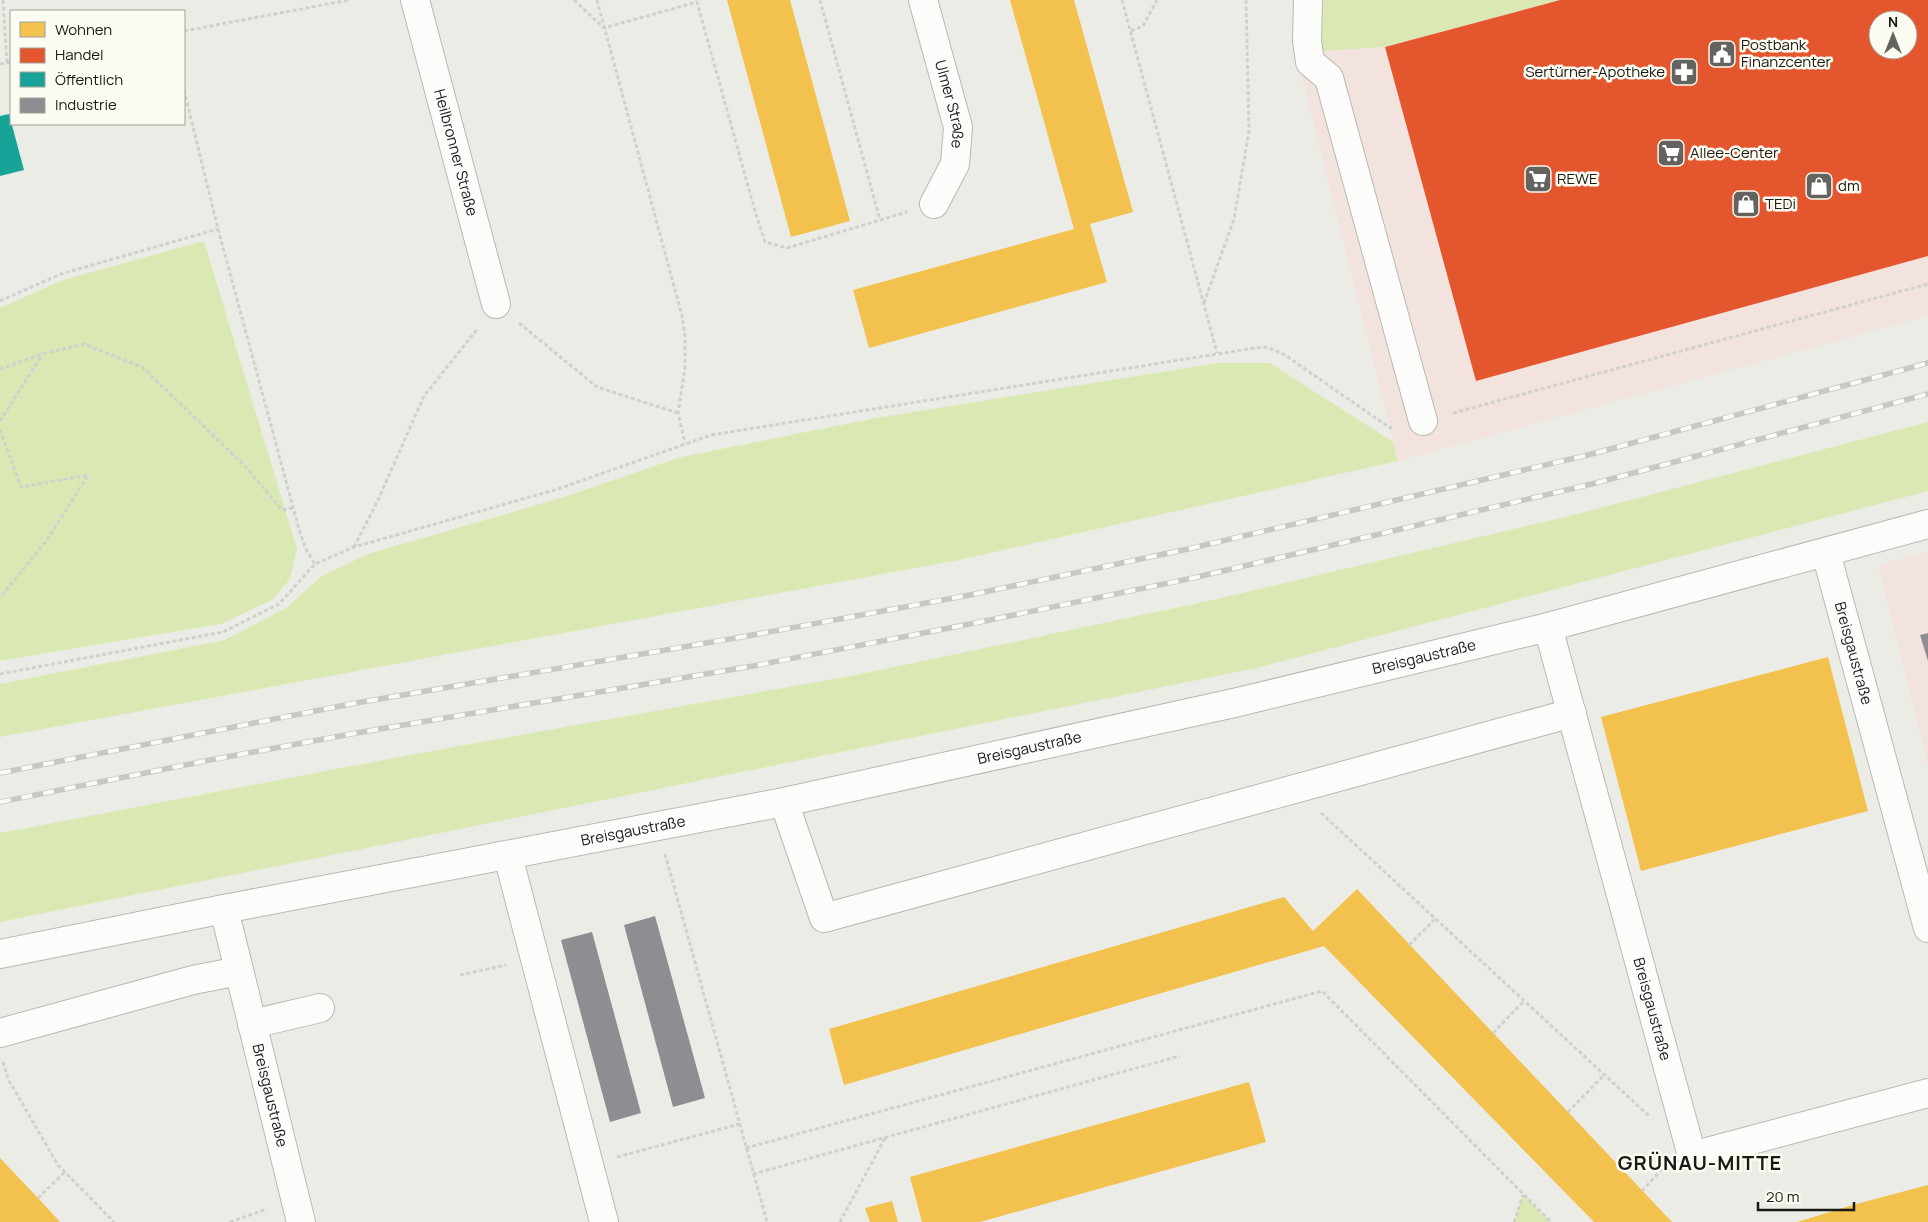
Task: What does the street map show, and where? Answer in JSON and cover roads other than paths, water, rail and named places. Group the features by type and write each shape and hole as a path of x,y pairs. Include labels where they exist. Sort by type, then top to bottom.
{"street":[{"name":"Heilbronner Straße","path":"415,0 496,304"},
{"name":"Ulmer Straße","path":"923,0 958,127 955,164 934,204"},
{"path":"1308,0 1306,40 1310,62 1329,78 1423,421"},
{"name":"Breisgaustraße","path":"0,954 224,909 784,802 1234,703 1548,627 1928,524"},
{"name":"Breisgaustraße","path":"1826,553 1928,928"},
{"name":"Breisgaustraße","path":"1548,627 1692,1156 1928,1093"},
{"path":"784,802 824,918 1572,713"},
{"path":"508,856 604,1222"},
{"name":"Breisgaustraße","path":"224,909 298,1211"},
{"path":"0,1033 193,980 239,971"},
{"path":"252,1024 320,1008"}],"railway":[{"path":"0,773 356,703 747,636 970,595 1188,549 1588,455 1928,363"},
{"path":"0,802 362,732 753,666 1193,578 1596,483 1928,394"}],"place":[{"name":"Postbank Finanzcenter","path":"1722,54"},
{"name":"Sertürner-Apotheke","path":"1684,72"},
{"name":"Allee-Center","path":"1671,153"},
{"name":"REWE","path":"1538,179"},
{"name":"dm","path":"1819,186"},
{"name":"TEDi","path":"1746,204"}],"district":[{"name":"GRÜNAU-MITTE","path":"1700,1163"}]}
